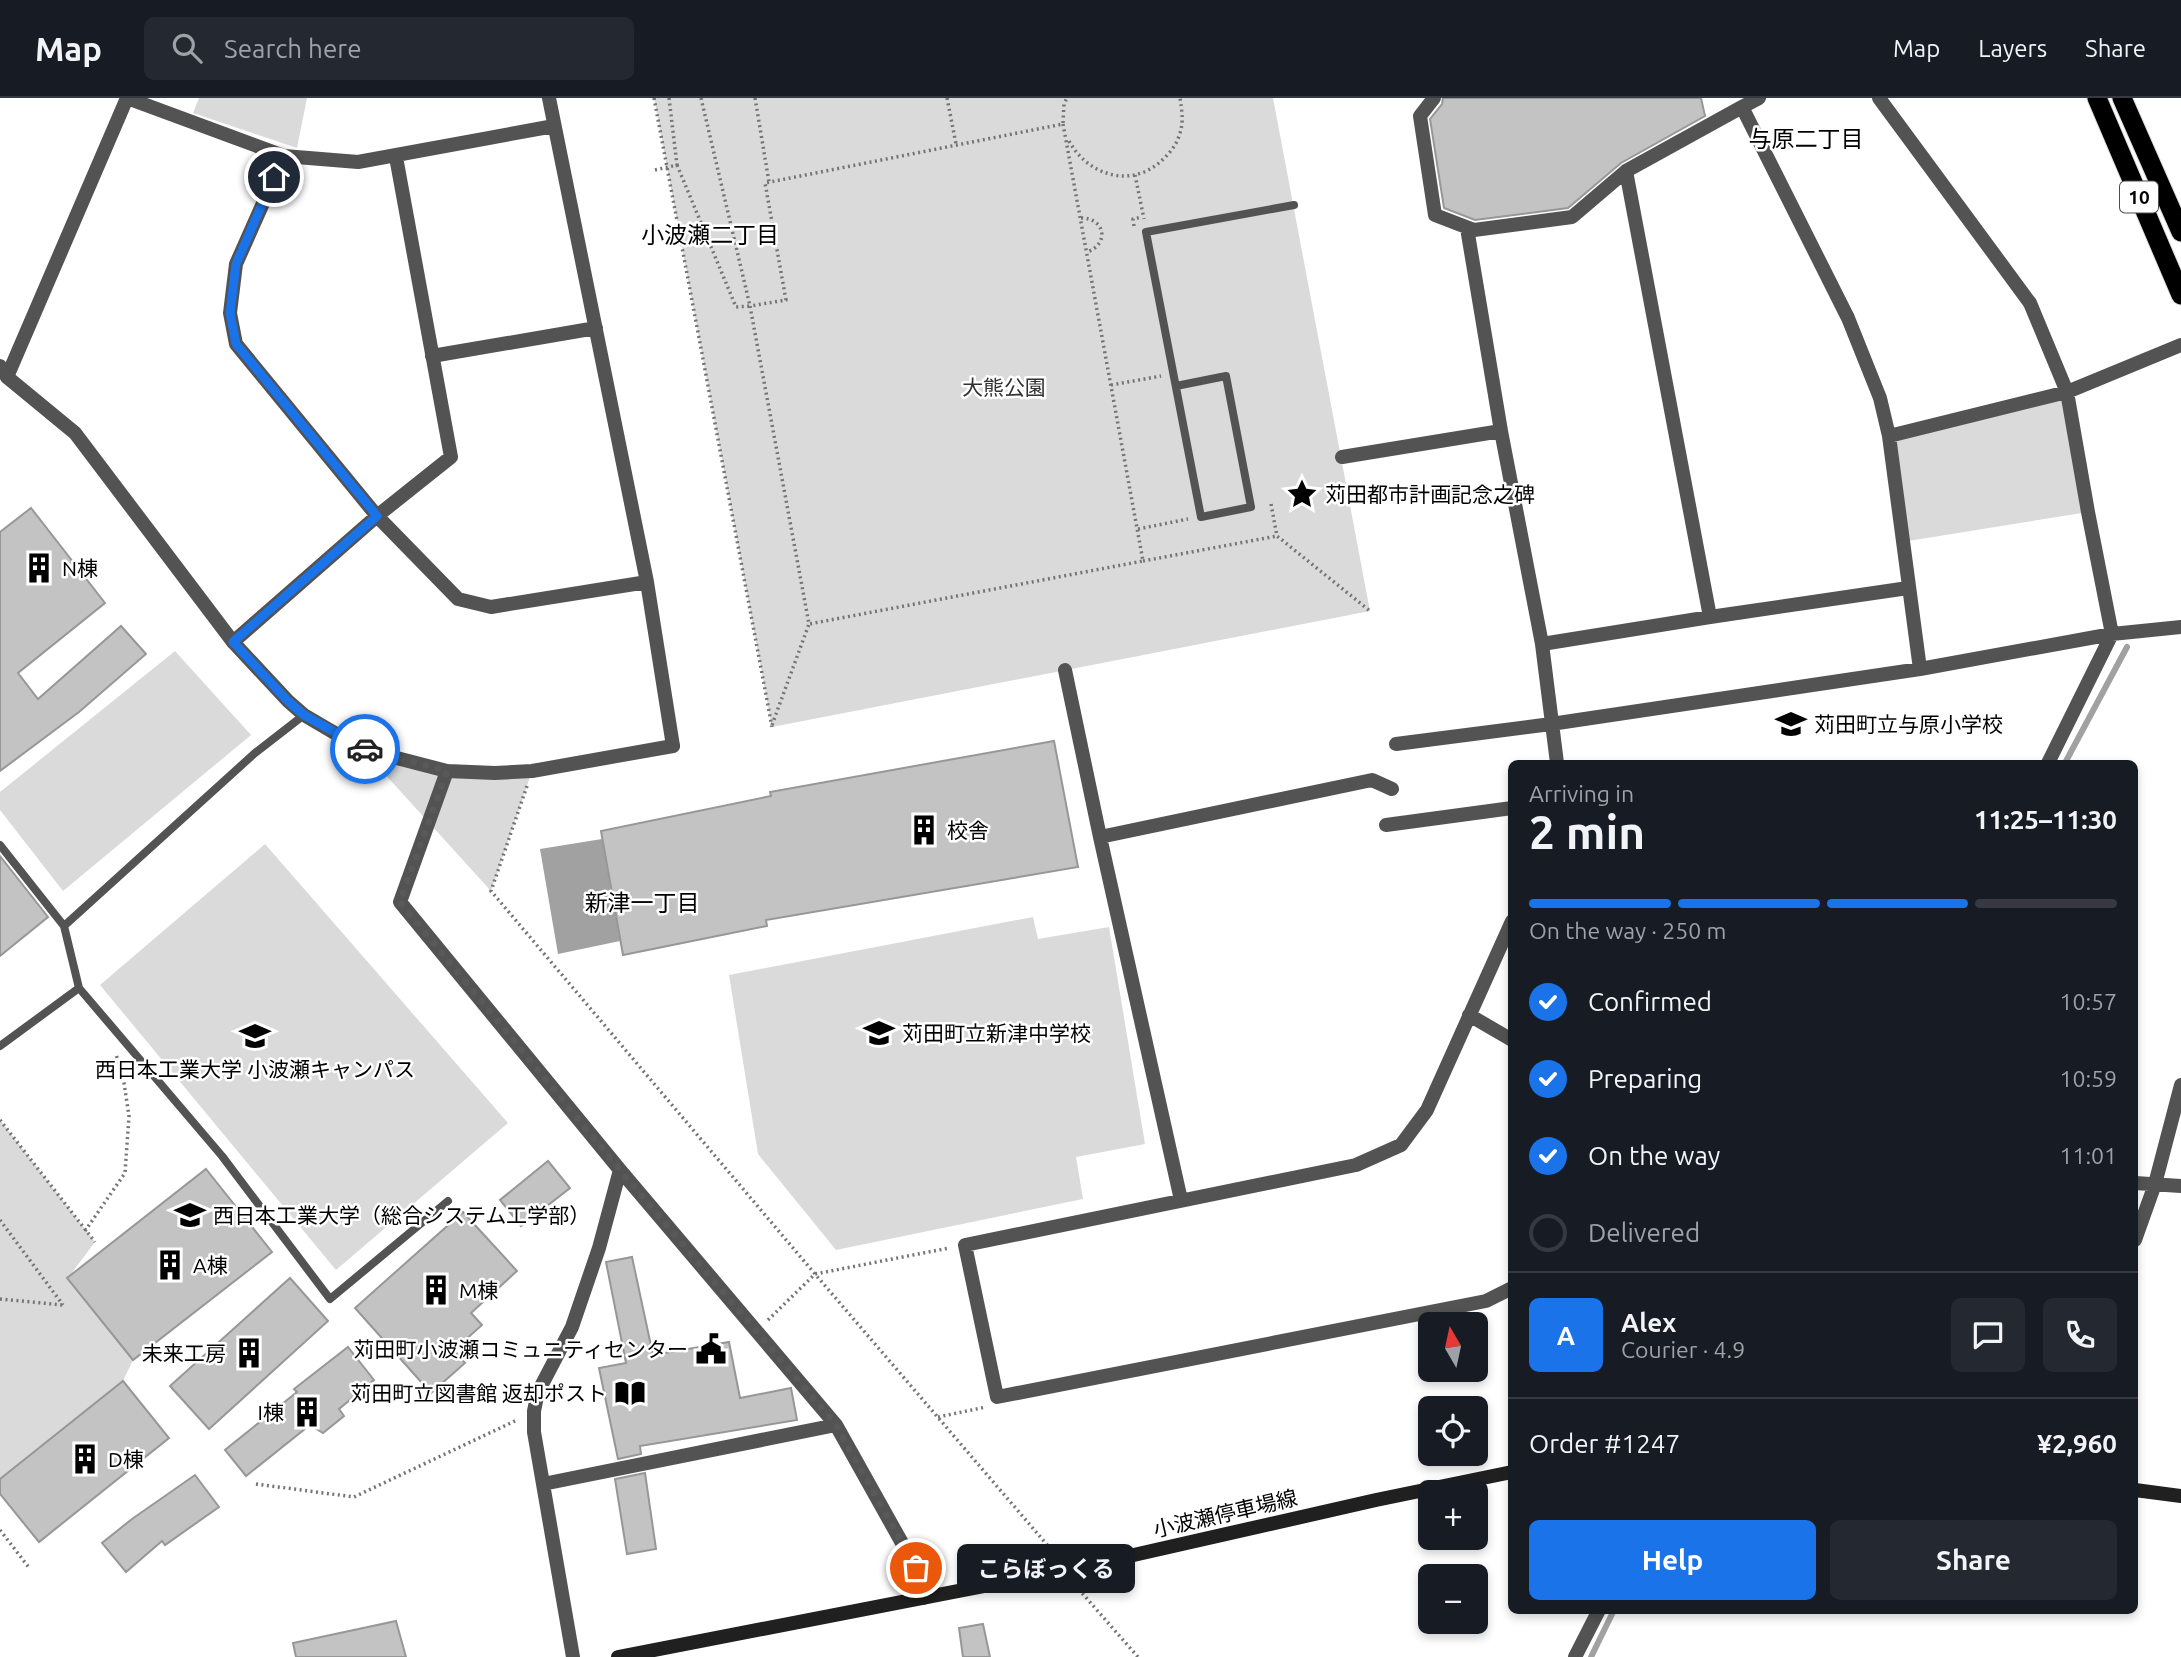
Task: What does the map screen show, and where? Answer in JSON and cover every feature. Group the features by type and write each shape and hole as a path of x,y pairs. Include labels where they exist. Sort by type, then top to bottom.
{"highway":[{"name":"10","path":"2097,98 2181,295"},
{"name":"10","path":"2122,98 2181,232"}],"main road":[{"name":"小波瀬停車場線","path":"618,1657 1072,1569 1508,1473"},
{"path":"2138,1490 2181,1496"}],"street":[{"path":"549,98 647,582 673,746 532,771 447,771 362,749 304,715 288,701 233,642 75,433 4,372 127,98 284,156 358,162 554,127"},
{"path":"1434,98 1420,116 1435,215 1474,230 1572,216 1626,172 1759,98"},
{"path":"1879,98 2030,303 2067,392 2112,634 2049,760"},
{"path":"1742,107 1848,318 1880,398 1889,436 1920,669"},
{"path":"284,156 236,264 230,313 236,344 377,516 458,599 491,607 647,582"},
{"path":"233,642 377,516 451,457 396,157"},
{"path":"1626,172 1710,617"},
{"path":"1467,228 1501,431 1542,645 1557,760"},
{"path":"432,356 596,328"},
{"path":"1889,436 2067,392 2181,345"},
{"path":"1342,457 1501,431"},
{"path":"1542,645 1710,617 1908,589"},
{"path":"1396,744 1551,724 1920,669 2112,634 2181,627"},
{"path":"1065,670 1181,1200"},
{"path":"447,771 400,902 620,1170 836,1425 916,1568 923,1598"},
{"path":"1100,837 1372,780 1392,789"},
{"path":"1385,825 1508,809"},
{"path":"1508,931 1427,1110 1401,1145 1356,1165 965,1244 997,1397 1486,1301 1508,1290"},
{"path":"1469,1015 1508,1038"},
{"path":"2138,1232 2155,1184 2181,1085"},
{"path":"573,1657 534,1432 534,1411 538,1392 572,1327 599,1248 620,1170"},
{"path":"2138,1183 2181,1186"},
{"path":"543,1484 836,1425"},
{"path":"1575,1657 1597,1614"}],"lane":[{"path":"1176,386 1226,376 1251,507 1201,516 1146,232 1294,205"},
{"path":"64,926 256,753 304,715"},
{"path":"0,845 64,926 79,988 222,1156 331,1299 448,1201"},
{"path":"0,1046 79,988"}],"path":[{"path":"654,98 772,727 808,624 750,306 701,98"},
{"path":"669,98 677,165 736,307 786,300 765,183 1063,124"},
{"path":"755,98 769,182"},
{"path":"947,98 956,145"},
{"path":"1067,98 1063,124 1143,561"},
{"path":"1063,124 1069,142 1080,159 1097,170 1115,176 1135,175 1154,167 1169,154 1179,137 1183,117 1180,98"},
{"path":"655,170 677,165"},
{"path":"1135,175 1146,232"},
{"path":"1135,232 1133,219 1146,217"},
{"path":"1081,218 1096,222 1102,232 1097,247 1087,252"},
{"path":"1111,385 1163,376"},
{"path":"1271,504 1277,536 1370,611"},
{"path":"1137,529 1201,516"},
{"path":"808,624 1277,536"},
{"path":"532,771 491,891 1049,1547 1068,1552"},
{"path":"85,1231 125,1173 129,1116 124,1083 104,1018"},
{"path":"0,1120 95,1242"},
{"path":"0,1220 63,1305 0,1299"},
{"path":"756,1331 815,1275 965,1244"},
{"path":"938,1417 989,1406 997,1397"},
{"path":"256,1484 354,1497 534,1411"},
{"path":"0,1530 30,1569"},
{"path":"1075,1586 1138,1657"}],"green space":[{"path":"199,98 307,98 297,148 193,113"},
{"name":"大熊公園","path":"654,98 1273,98 1370,611 772,727"},
{"path":"2067,392 2088,512 1902,542 1889,436"},
{"path":"175,651 251,735 63,891 0,810 0,792"},
{"path":"362,749 412,763 532,771 491,891"},
{"path":"265,844 508,1123 336,1270 100,985"},
{"path":"1033,917 1038,939 1109,927 1145,1144 1076,1157 1083,1199 836,1250 758,1154 729,975"},
{"path":"0,1120 95,1242 68,1278 133,1360 123,1381 0,1479"}],"shaded area":[{"path":"602,839 620,941 558,954 540,849"}],"building":[{"path":"1443,98 1701,98 1705,116 1621,163 1568,208 1475,220 1444,208 1430,119 1442,104"},
{"path":"31,508 105,603 18,673 38,699 121,626 146,654 79,712 0,771 0,532"},
{"name":"校舎","path":"1054,741 1078,867 766,920 767,926 623,955 601,831 771,796 770,792"},
{"path":"0,856 48,917 0,956"},
{"path":"548,1161 570,1188 521,1226 500,1200"},
{"name":"A棟","path":"206,1169 272,1252 133,1360 67,1278"},
{"name":"M棟","path":"463,1212 517,1271 471,1313 482,1325 454,1350 465,1363 431,1393 355,1308"},
{"name":"苅田町小波瀬コミュニティセンター","path":"632,1257 653,1355 729,1342 740,1398 791,1388 797,1420 640,1446 641,1454 618,1459 599,1368 626,1363 606,1262"},
{"name":"未来工房","path":"290,1278 328,1321 209,1429 170,1386"},
{"name":"I棟","path":"348,1347 374,1380 339,1409 344,1416 323,1433 310,1425 246,1476 225,1450 297,1392 294,1389"},
{"name":"D棟","path":"123,1381 169,1438 39,1542 0,1494 0,1479"},
{"path":"645,1473 656,1549 627,1554 615,1479"},
{"path":"195,1475 219,1507 165,1545 162,1541 126,1572 102,1543"},
{"path":"396,1621 406,1657 296,1657 293,1643"},
{"path":"983,1624 990,1657 963,1657 959,1628"}],"waterway":[{"path":"2067,760 2127,647"},
{"path":"1591,1657 1612,1614"}],"way so far":[{"path":"365,749 447,771 400,902 620,1170 836,1425 916,1568"}],"place":[{"name":"苅田都市計画記念之碑","path":"1302,494"},
{"name":"N棟","path":"39,568"},
{"name":"苅田町立与原小学校","path":"1791,724"},
{"name":"校舎","path":"924,830"},
{"name":"苅田町立新津中学校","path":"879,1033"},
{"name":"西日本工業大学 小波瀬キャンパス","path":"255,1036"},
{"name":"西日本工業大学（総合システム工学部）","path":"190,1215"},
{"name":"A棟","path":"170,1265"},
{"name":"M棟","path":"436,1290"},
{"name":"苅田町小波瀬コミュニティセンター","path":"711,1349"},
{"name":"未来工房","path":"249,1353"},
{"name":"苅田町立図書館 返却ポスト","path":"630,1393"},
{"name":"I棟","path":"307,1412"},
{"name":"D棟","path":"85,1459"},
{"name":"こらぼっくる","path":"916,1568"}],"district":[{"name":"与原二丁目","path":"1806,138"},
{"name":"小波瀬二丁目","path":"710,234"},
{"name":"新津一丁目","path":"642,902"}],"route":[{"path":"274,177 236,264 230,313 236,344 377,516 233,642 304,715 365,749"}]}
